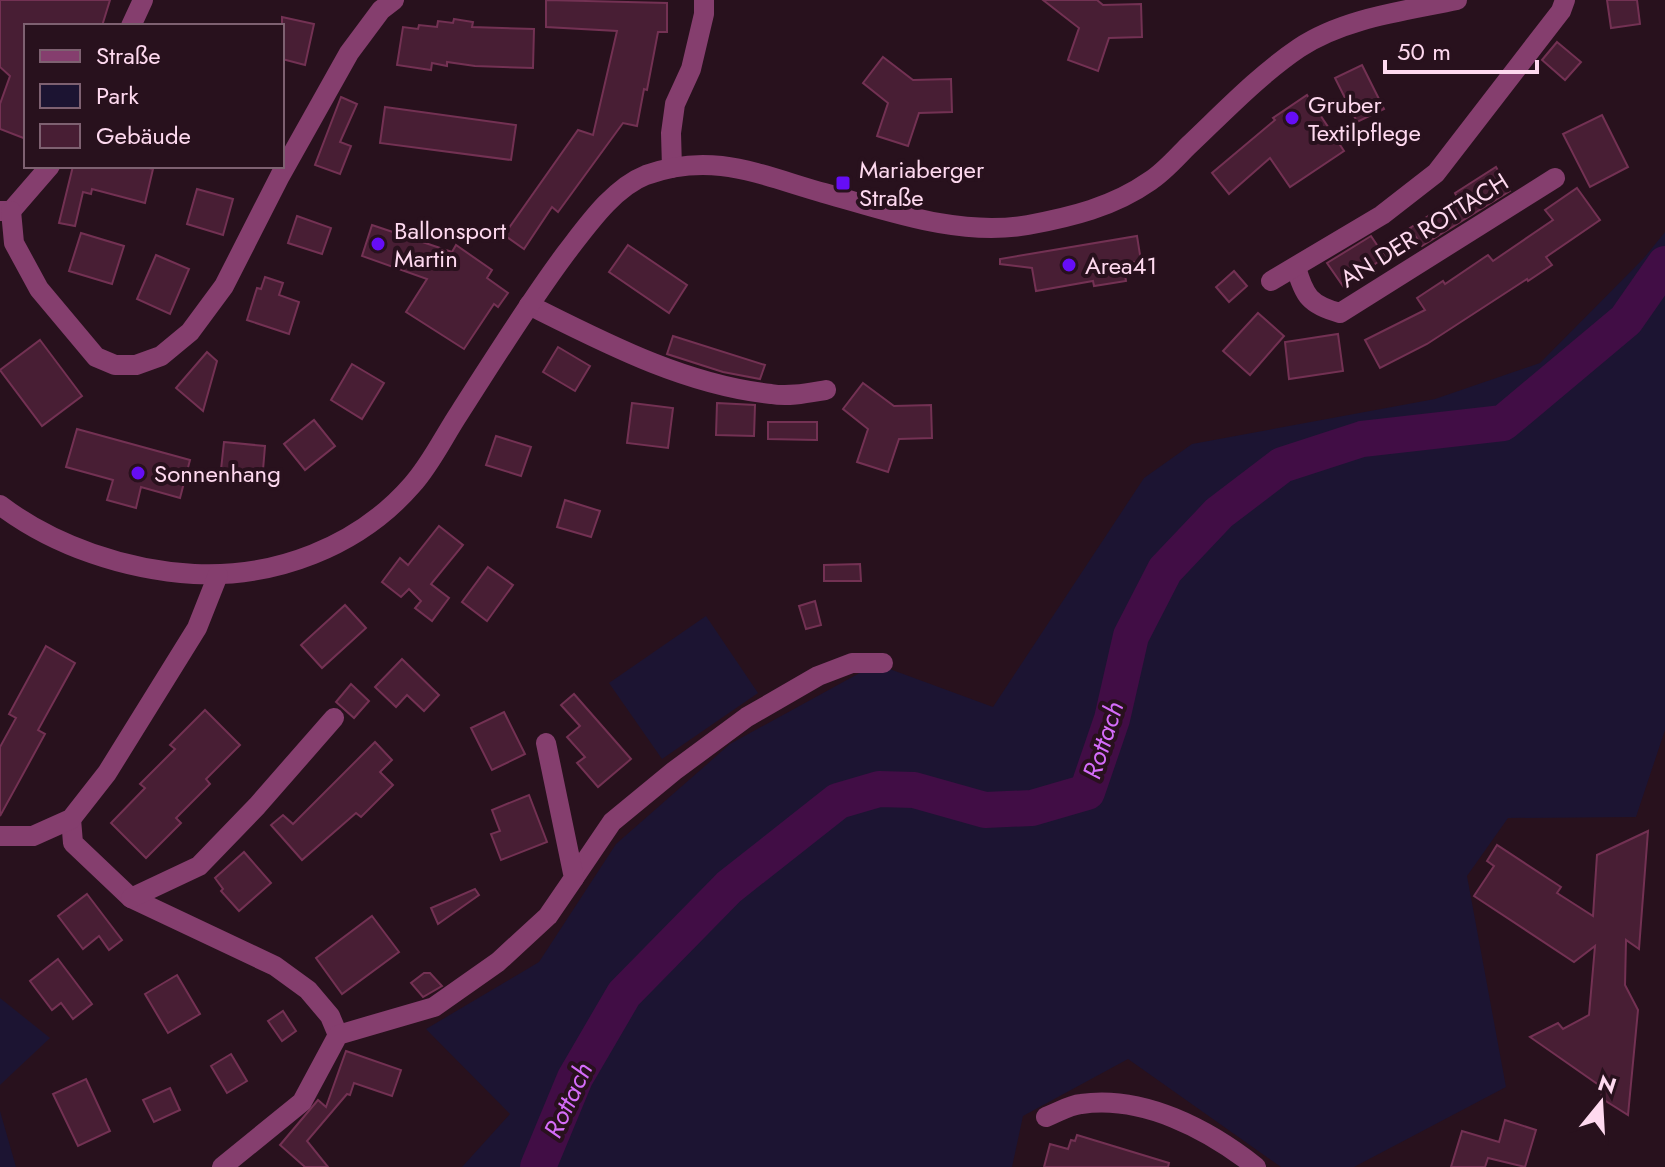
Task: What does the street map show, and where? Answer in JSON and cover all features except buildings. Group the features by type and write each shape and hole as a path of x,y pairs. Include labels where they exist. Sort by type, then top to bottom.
{"street":[{"path":"132,24 143,0"},
{"path":"48,168 6,211 14,243 39,289 96,357 115,365 136,365 161,356 190,332 224,286 280,176 349,53 381,10 394,0"},
{"path":"672,168 671,133 675,104 691,69 704,14 704,0"},
{"path":"0,505 26,524 125,564 173,573 218,575 281,567 302,560 342,541 379,517 414,484 529,305 573,244 618,192 643,176 672,168 721,163 919,220 980,228 1020,227 1074,217 1120,199 1153,180 1242,96 1300,47 1344,26 1457,0"},
{"path":"1271,281 1382,215 1436,173 1561,11 1565,0"},
{"name":"AN DER ROTTACH","path":"1296,267 1301,287 1317,307 1340,313 1555,178"},
{"path":"529,305 600,341 671,370 774,395 826,390"},
{"path":"0,836 33,836 71,819 107,773 197,628 218,575"},
{"path":"222,1167 302,1102 338,1035 434,1007 498,962 548,916 612,822 747,717 818,676 852,663 883,663"},
{"path":"131,898 199,866 257,806 334,718"},
{"path":"546,743 574,878"},
{"path":"71,819 73,843 131,898 275,966 308,990 330,1016 338,1035"},
{"path":"1046,1117 1078,1104 1119,1102 1189,1125 1224,1143 1256,1167"}],"green space":[{"path":"1665,232 1665,730 1636,817 1508,818 1467,876 1506,1087 1354,1167 1281,1167 1128,1059 1023,1116 1012,1167 462,1167 510,1114 426,1029 539,962 616,844 730,744 876,664 993,707 1144,478 1192,444 1435,399 1540,363 1644,258"},
{"path":"706,616 758,693 662,759 609,683"},
{"path":"0,998 50,1038 0,1085"},
{"path":"0,1111 16,1167 0,1167"}],"waterway":[{"name":"Rottach","path":"538,1167 575,1078 624,994 729,887 838,801 879,789 914,790 985,810 1032,808 1087,792 1112,719 1131,636 1165,570 1219,513 1282,465 1362,439 1503,423 1626,320 1665,264"}],"place":[{"name":"Gruber Textilpflege","path":"1292,118"},
{"name":"Mariaberger Straße","path":"843,183"},
{"name":"Ballonsport Martin","path":"378,244"},
{"name":"Area41","path":"1069,265"},
{"name":"Sonnenhang","path":"138,473"}]}
